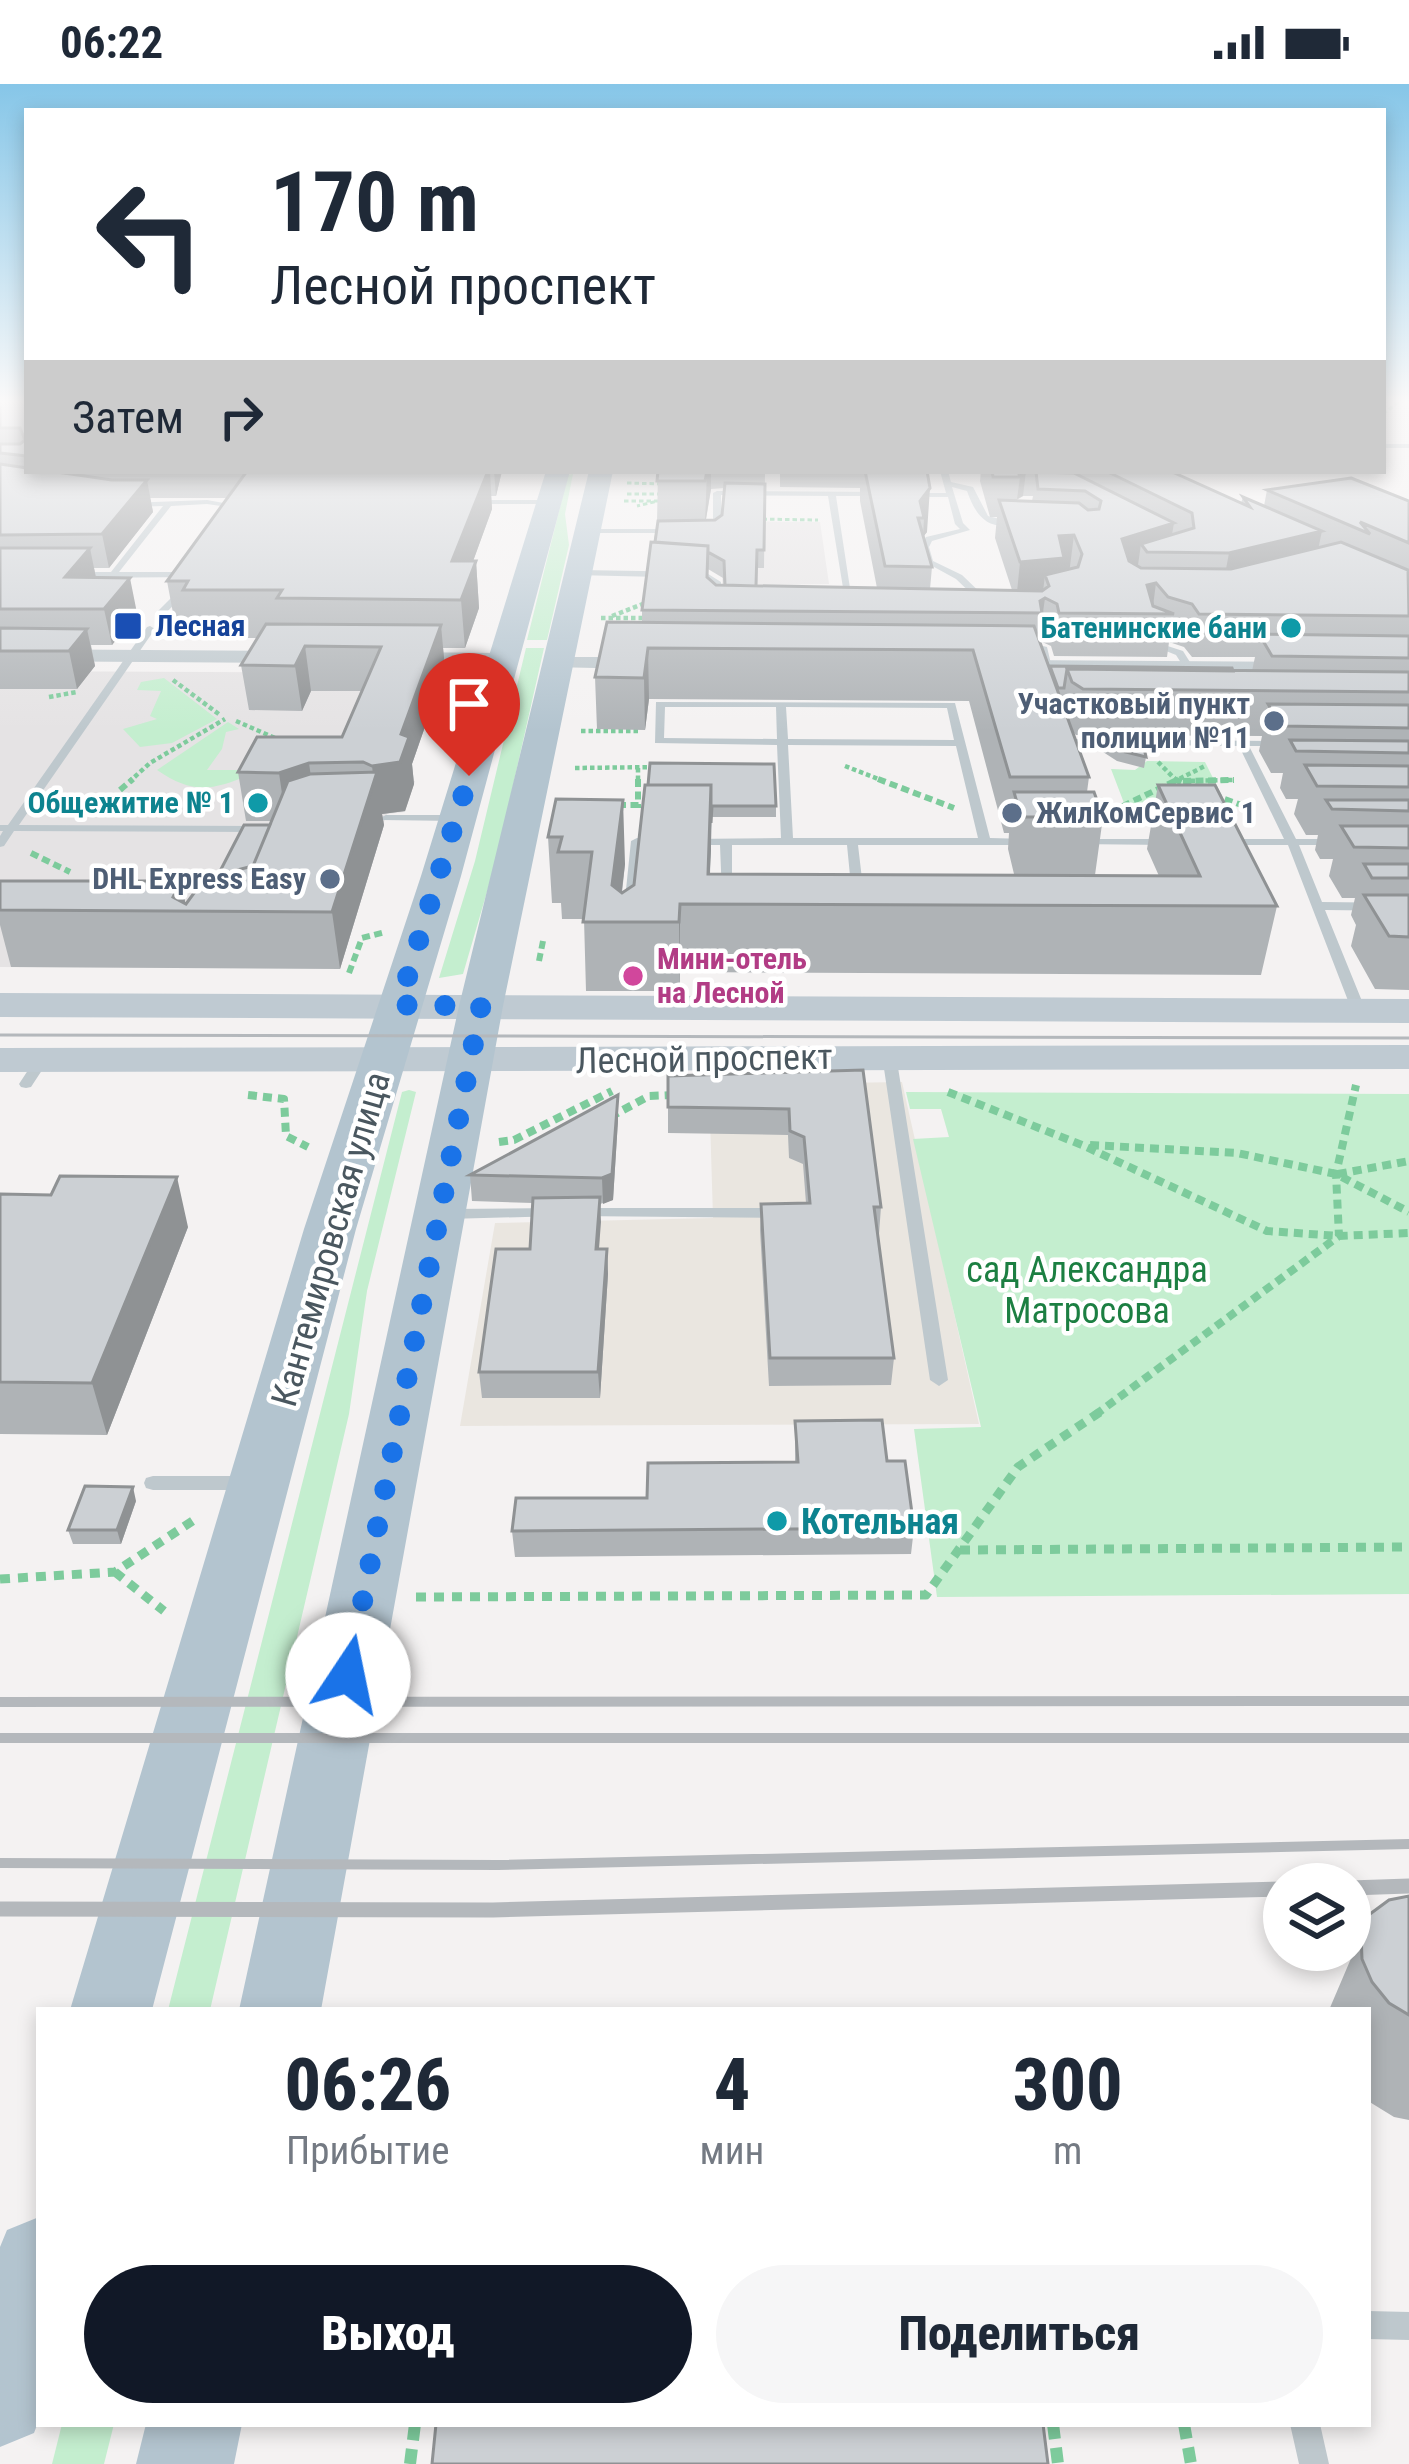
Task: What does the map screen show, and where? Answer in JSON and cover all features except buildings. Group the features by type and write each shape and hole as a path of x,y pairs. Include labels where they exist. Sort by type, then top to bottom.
{"main road":[{"name":"Кантемировская улица","path":"112,2007 381,1062 547,509"},
{"path":"281,2007 481,1006 593,509"},
{"name":"Лесной проспект","path":"0,1005 1409,1011"},
{"name":"Лесной проспект","path":"22,1068 889,1055 1409,1057"},
{"path":"0,2399 36,2273"},
{"path":"185,2464 193,2427"}],"street":[{"path":"0,655 317,658"},
{"path":"383,658 504,659"},
{"path":"558,663 662,664"},
{"path":"988,666 1188,667 1237,673 1322,668"}],"lane":[{"path":"113,575 165,509"},
{"path":"588,530 713,531 717,509"},
{"path":"835,509 852,619"},
{"path":"955,509 966,530"},
{"path":"977,509 980,519 994,524 1027,523 1022,509"},
{"path":"988,604 959,577 929,562 925,547 929,539 966,530 1031,535"},
{"path":"160,613 208,556"},
{"path":"578,573 705,575 717,582 716,619"},
{"path":"70,575 194,575"},
{"path":"0,844 6,828 150,628"},
{"path":"1147,631 1154,645 1180,653 1188,667"},
{"path":"961,743 659,741 660,704 950,705 961,743 985,842"},
{"path":"781,705 787,842"},
{"path":"1055,724 1068,761"},
{"path":"1061,742 1290,743"},
{"path":"1243,745 1306,868 1359,1011"},
{"path":"1261,780 1282,780"},
{"path":"1274,806 1297,806"},
{"path":"386,818 457,818"},
{"path":"1089,822 1096,842"},
{"path":"6,828 287,829"},
{"path":"628,927 637,842 1052,842"},
{"path":"726,842 726,909"},
{"path":"852,842 860,909"},
{"path":"1074,842 1183,842"},
{"path":"1205,842 1362,842"},
{"path":"1306,868 1326,868"},
{"path":"1319,906 1409,907"},
{"path":"1331,938 1351,938"},
{"path":"889,1055 939,1379"},
{"path":"441,1214 777,1213"},
{"path":"153,1483 261,1483"},
{"path":"1371,2325 1409,2326"},
{"path":"1306,2427 1313,2464"}],"path":[{"path":"717,519 837,520"},
{"path":"647,601 603,618 648,618"},
{"path":"120,790 150,763 222,717 175,680"},
{"path":"49,697 91,692"},
{"path":"236,721 302,749"},
{"path":"581,731 659,731"},
{"path":"782,742 979,817"},
{"path":"1126,742 1159,762 1176,781 1281,819"},
{"path":"1089,822 1243,745"},
{"path":"575,768 660,767"},
{"path":"638,768 638,805"},
{"path":"1176,781 1261,780"},
{"path":"615,805 648,805"},
{"path":"17,851 27,851 70,872"},
{"path":"328,973 352,973 362,938 387,931"},
{"path":"538,961 543,941"},
{"path":"499,1142 514,1140 595,1100 619,1082"},
{"path":"932,1085 1082,1145 1267,1231 1340,1236 1409,1232"},
{"path":"1340,1236 1336,1174 1357,1086"},
{"path":"229,1092 284,1099 286,1136 308,1148"},
{"path":"590,1127 650,1096 691,1095"},
{"path":"1082,1145 1237,1153 1336,1174 1409,1212"},
{"path":"1336,1174 1409,1161"},
{"path":"416,1597 926,1595 1018,1467 1340,1236"},
{"path":"0,1579 116,1572 194,1520"},
{"path":"959,1550 1409,1547"},
{"path":"116,1572 164,1611"},
{"path":"410,2464 415,2427"},
{"path":"1053,2427 1058,2464"},
{"path":"1185,2427 1191,2464"}],"shaded area":[{"path":"726,521 820,522 829,584 722,585 722,570 656,570"},
{"path":"0,671 443,673 430,712 446,716 443,726 423,729 406,780 415,781 405,812 387,814 384,822 367,822 178,968 0,967"},
{"path":"902,1082 979,1424 460,1426 495,1223 713,1218 709,1085"}],"green space":[{"path":"560,509 566,509 569,545 547,640 527,640"},
{"path":"526,648 544,648 496,861 463,974 439,978 475,861"},
{"path":"164,678 217,719 172,743 140,747 123,729 157,719 150,716 161,691 137,690 141,682"},
{"path":"228,722 239,729 226,732 222,749 207,770 247,770 249,775 202,788 157,770"},
{"path":"1147,761 1205,762 1236,824 1132,824 1111,769 1135,770"},
{"path":"402,1092 416,1092 367,1291 349,1414 211,2007 169,2007"},
{"name":"cад Александра Матросова","path":"906,1092 1409,1094 1409,1594 937,1597 914,1429 981,1427 913,1139 949,1137 941,1109 910,1109"},
{"path":"61,2427 113,2427 104,2464 52,2464"}],"tram line":[{"path":"0,1035 1409,1038"}],"railway":[{"path":"0,1702 1409,1701"},
{"path":"0,1738 1409,1738"},
{"path":"0,1863 498,1865 1409,1844"},
{"path":"1371,1887 1409,1886"},
{"path":"0,1909 493,1910 1263,1890"}],"place":[{"name":"Лесная","path":"128,626"},
{"name":"Батенинские бани","path":"1291,628"},
{"name":"Участковый пункт полиции №11","path":"1274,721"},
{"name":"Общежитие № 1","path":"258,803"},
{"name":"ЖилКомСервис 1","path":"1012,813"},
{"name":"DHL Express Easy","path":"330,879"},
{"name":"Мини-отель на Лесной","path":"633,976"},
{"name":"Котельная","path":"777,1521"}],"route":[{"path":"348,1675 481,1006 399,1005 469,776"}]}
